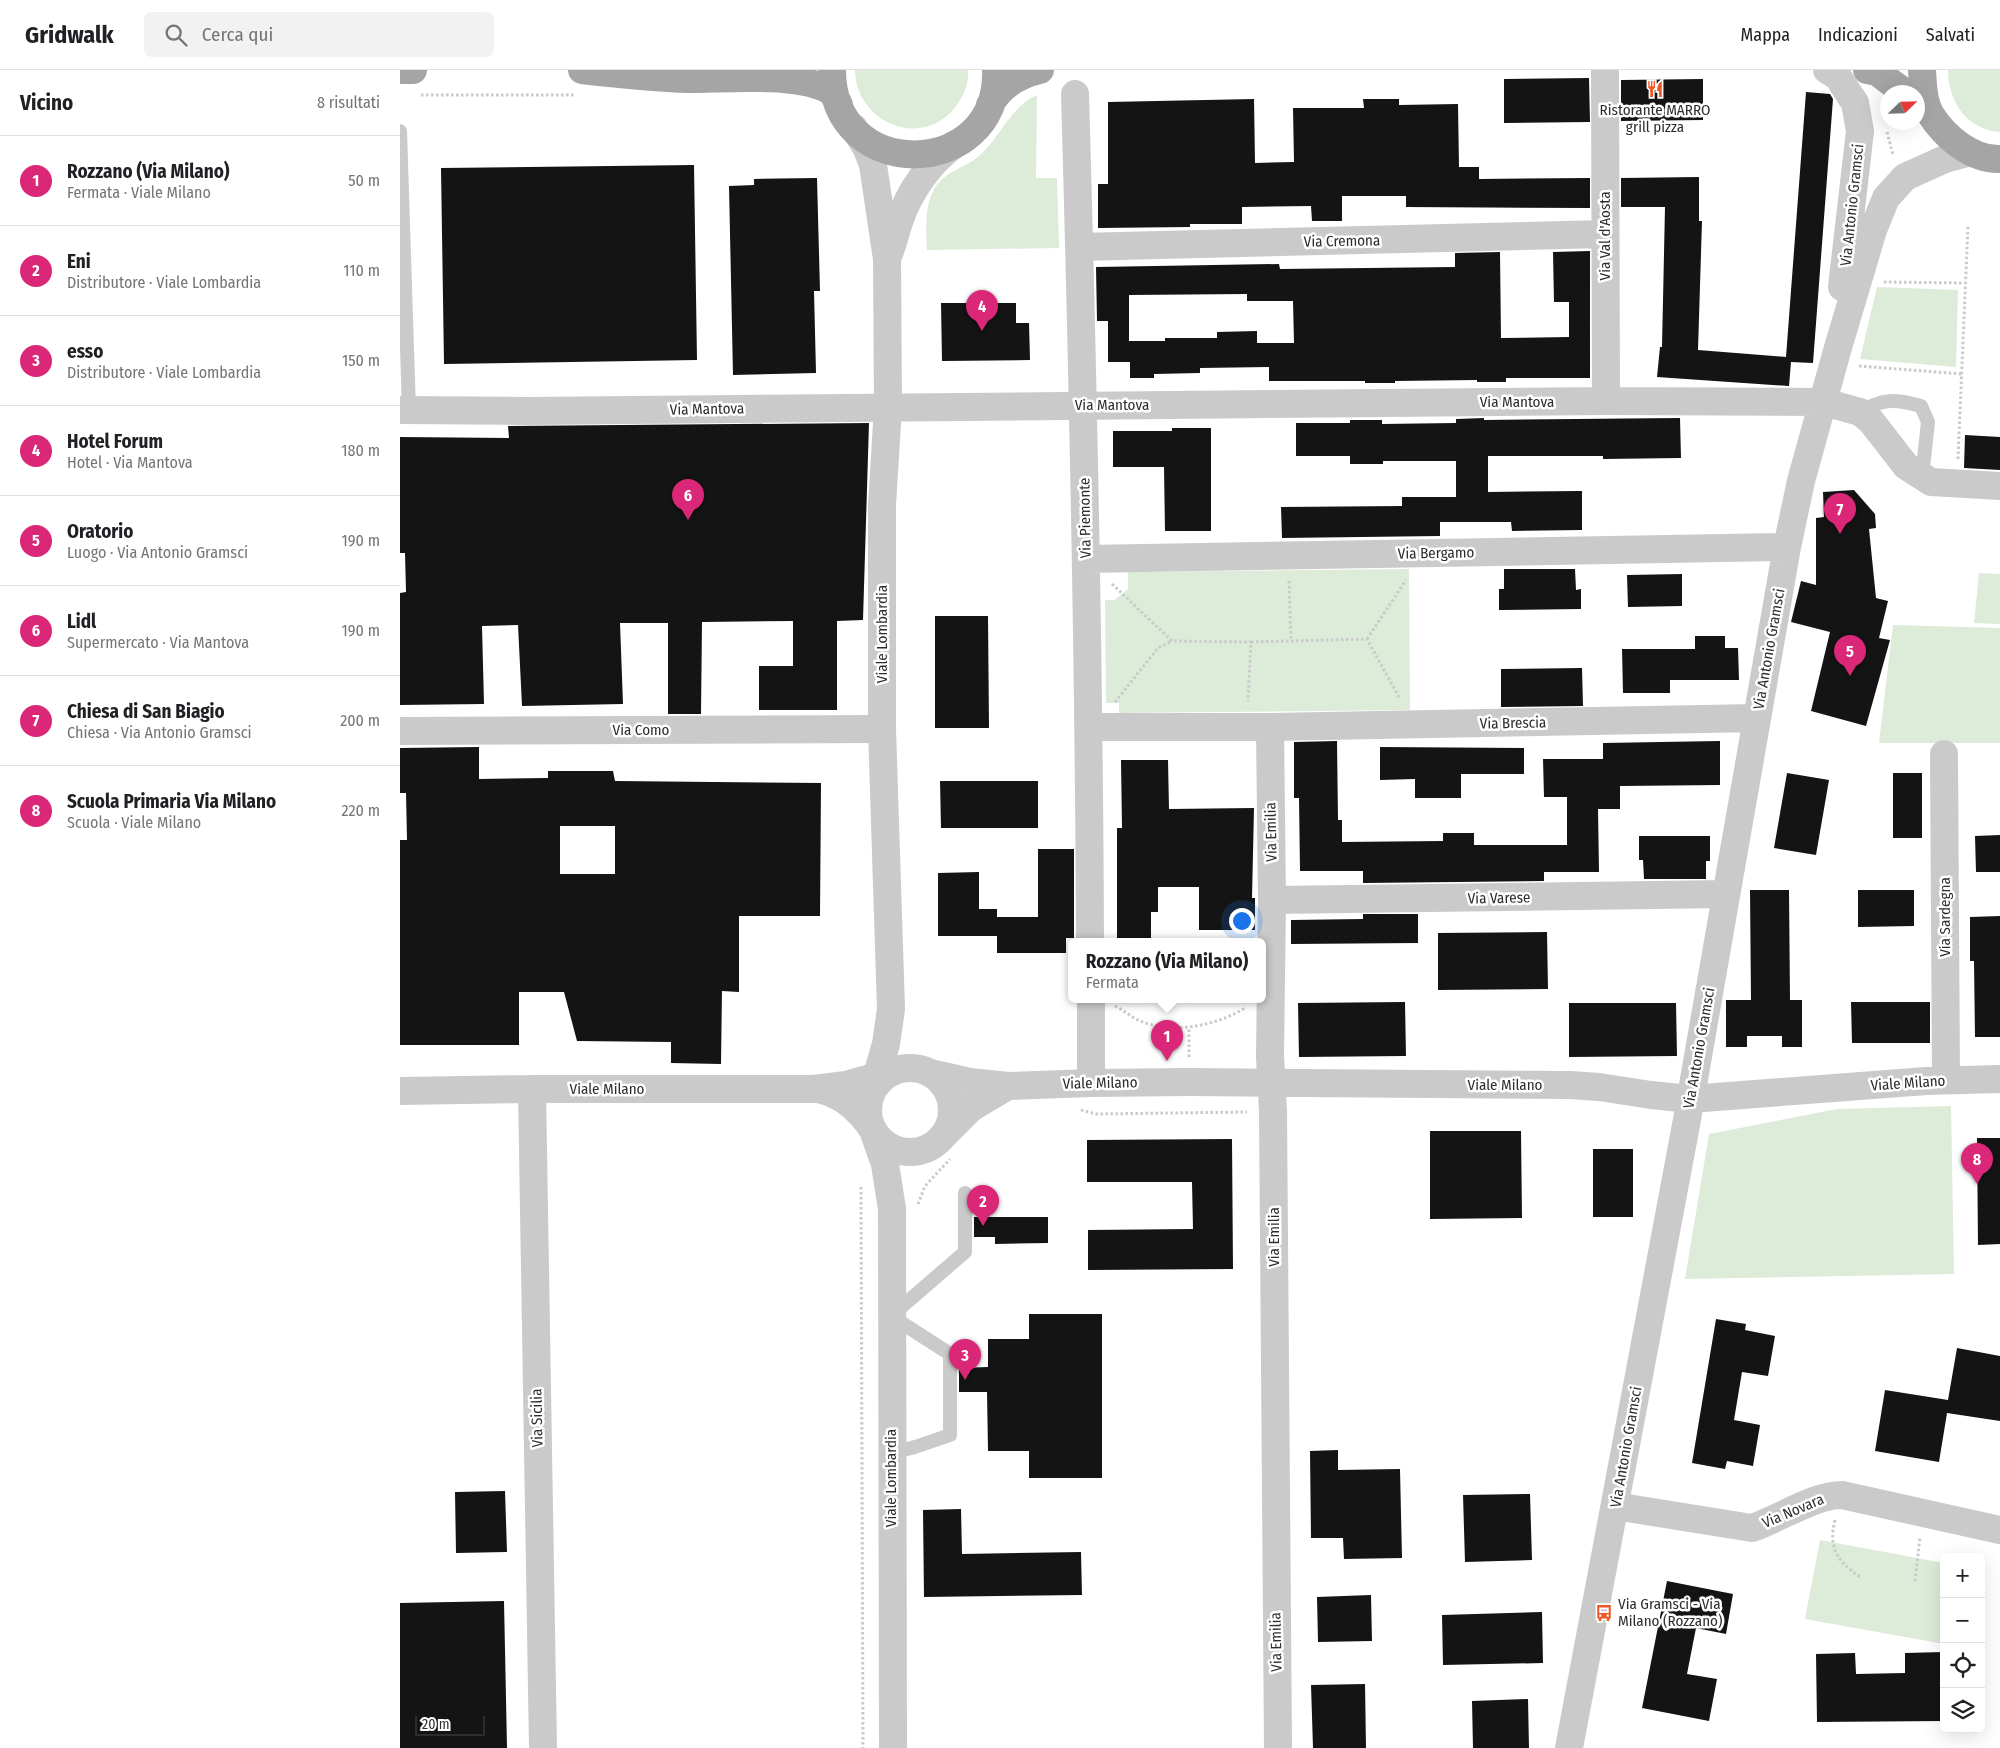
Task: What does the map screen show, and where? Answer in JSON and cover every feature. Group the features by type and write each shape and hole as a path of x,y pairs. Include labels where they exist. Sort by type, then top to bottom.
{"main road":[{"path":"400,70 416,82"},
{"path":"832,70 833,84 839,105"},
{"path":"990,105 996,70"},
{"path":"583,82 763,79 785,80 823,87 832,92 854,128 876,146 890,152 908,155 932,153 955,144 972,131 984,117 996,94 1005,86 1020,77 1040,70"},
{"path":"1867,70 1877,72 1895,85"},
{"path":"1922,70 1923,85"},
{"path":"1925,110 1948,136 1972,152 2000,159"}],"street":[{"name":"Via Val d'Aosta","path":"1605,70 1606,401"},
{"name":"Via Antonio Gramsci","path":"1827,70 1838,77 1855,103 1860,131 1834,362"},
{"name":"Via Piemonte","path":"1075,94 1084,405 1099,559 1099,727 1090,938"},
{"name":"Viale Lombardia","path":"854,128 867,149 872,165 887,260 888,407 882,505 882,729 891,1009 881,1079"},
{"name":"Viale Lombardia","path":"887,260 902,213 917,185 938,158 955,144"},
{"name":"Via Antonio Gramsci","path":"1570,1748 1690,1099 1786,547 1801,481 1873,230 1886,198 1904,177 1945,159 1972,152"},
{"name":"Via Cremona","path":"1079,248 1604,234"},
{"name":"Via Mantova","path":"404,410 527,411 1606,401 1824,402 1860,412"},
{"path":"1860,412 1871,421 1906,466 1930,482 2000,486"},
{"name":"Via Bergamo","path":"1099,559 1786,547"},
{"name":"Via Brescia","path":"1099,727 1259,727 1757,718"},
{"name":"Via Emilia","path":"1259,727 1272,900 1270,1056 1272,1083 1278,1748"},
{"name":"Via Como","path":"400,731 882,729"},
{"name":"Via Sardegna","path":"1944,754 1946,1080"},
{"name":"Via Varese","path":"1272,900 1726,894"},
{"path":"1091,1003 1091,1083"},
{"name":"Viale Lombardia","path":"891,1009 902,1041 916,1061 930,1074"},
{"path":"910,1068 921,1069 943,1084 952,1103 951,1119 945,1144 921,1151 903,1152 889,1147 873,1132 856,1107 842,1098 814,1089 881,1079 910,1068"},
{"name":"Viale Milano","path":"930,1074 970,1082 1008,1086 1091,1083 1272,1083 1570,1086 1607,1088 1690,1099 1946,1080 2000,1079"},
{"path":"873,1132 868,1111 869,1101 881,1079"},
{"name":"Viale Milano","path":"945,1144 971,1108 1008,1086"},
{"name":"Viale Milano","path":"400,1091 532,1088 814,1089"},
{"name":"Via Sicilia","path":"532,1088 543,1748"},
{"name":"Viale Lombardia","path":"873,1132 905,1210"},
{"name":"Viale Lombardia","path":"893,1748 891,1316 905,1210 899,1188 906,1177 945,1144"},
{"name":"Via Novara","path":"1615,1506 1752,1528 1830,1495 1842,1495 2000,1530"}],"lane":[{"path":"400,131 404,410"},
{"path":"1860,412 1874,403 1901,400 1921,406 1928,422 1922,477"},
{"path":"891,1453 950,1435 950,1354 891,1316 965,1252 965,1192"}],"path":[{"path":"416,82 583,82"},
{"path":"1957,483 1968,225"},
{"path":"1858,281 1965,283"},
{"path":"1834,362 1852,366 1962,374"},
{"path":"1287,556 1291,641"},
{"path":"1099,559 1111,583 1172,641"},
{"path":"1367,640 1409,576"},
{"path":"1099,727 1115,703 1158,648 1172,641 1367,640"},
{"path":"1367,640 1406,710 1407,724"},
{"path":"1251,642 1259,727"},
{"path":"1097,1003 1115,1006 1139,1021 1167,1027 1190,1028 1214,1023 1247,1007"},
{"path":"1072,1108 1096,1114 1248,1112"},
{"path":"905,1210 925,1186 945,1144"},
{"path":"861,1184 863,1748"},
{"path":"1842,1495 1832,1534 1835,1553 1849,1570 1860,1577"},
{"path":"1915,1581 1916,1564 1926,1514"}],"green space":[{"path":"855,70 968,70 968,74 963,95 945,118 929,126 912,128 895,125 880,118 867,106 858,89"},
{"path":"1948,70 2000,70 2000,132 1978,126 1962,112 1951,92"},
{"path":"1037,95 1036,178 1057,178 1059,248 927,250 926,226 929,201 936,186 946,176 980,155 1013,114 1028,100"},
{"path":"1877,287 1958,290 1956,367 1860,359"},
{"path":"1409,569 1410,710 1119,713 1119,703 1106,703 1105,600 1114,600 1128,589 1128,572"},
{"path":"1979,573 2000,574 2000,624 1974,623"},
{"path":"1893,625 2000,628 2000,743 1879,743"},
{"path":"1951,1106 1954,1274 1685,1279 1709,1134 1837,1109"},
{"path":"1820,1540 1940,1562 1940,1643 1805,1619"}],"building":[{"path":"1589,78 1590,122 1504,123 1504,79"},
{"path":"1703,79 1703,120 1621,121 1621,80"},
{"path":"1806,92 1830,94 1833,99 1813,363 1791,362 1789,386 1657,377 1660,347 1662,347 1665,207 1621,207 1621,178 1699,177 1699,221 1702,221 1698,350 1786,357"},
{"path":"1254,99 1255,163 1294,162 1293,108 1364,108 1363,99 1399,99 1399,105 1458,104 1459,167 1479,167 1479,179 1590,178 1590,208 1406,207 1406,196 1342,196 1342,221 1312,221 1311,206 1242,207 1242,224 1190,224 1190,227 1098,228 1098,184 1108,184 1108,102"},
{"path":"694,165 697,360 444,364 441,168"},
{"path":"817,178 820,291 814,291 816,373 733,375 729,186 754,185 754,179"},
{"path":"1590,251 1590,378 1506,378 1506,382 1477,382 1477,380 1395,381 1395,383 1365,383 1365,381 1269,381 1269,367 1200,368 1200,373 1154,374 1154,378 1130,378 1130,362 1108,362 1108,321 1097,321 1096,267 1279,264 1280,269 1455,267 1455,253 1500,252 1501,338 1569,337 1569,302 1554,302 1553,252","holes":["1247,294 1247,301 1293,301 1294,343 1257,343 1257,331 1217,332 1217,338 1165,338 1165,341 1129,341 1129,295"]},
{"path":"941,303 1016,303 1016,323 1029,323 1030,360 942,361"},
{"path":"1484,418 1484,420 1680,418 1681,458 1603,459 1603,456 1488,456 1488,492 1582,491 1582,530 1512,531 1511,522 1440,522 1440,536 1282,538 1281,507 1402,506 1402,497 1456,497 1456,461 1383,461 1383,464 1350,464 1350,456 1296,456 1296,423 1350,423 1350,420 1382,420 1382,424 1456,423 1456,419"},
{"path":"869,423 863,620 837,621 837,710 759,710 759,666 793,666 793,621 702,622 701,714 668,714 668,623 620,623 623,704 522,706 518,625 482,626 484,704 400,705 400,593 406,592 405,553 400,553 400,437 509,438 508,426"},
{"path":"1172,428 1211,428 1211,531 1165,531 1164,467 1113,467 1113,431 1172,431"},
{"path":"1965,435 2000,437 2000,470 1964,468"},
{"path":"1854,490 1875,514 1876,528 1869,529 1876,598 1888,601 1879,638 1890,640 1866,726 1811,711 1830,632 1791,622 1801,581 1816,585 1816,518 1824,517 1823,492"},
{"path":"1504,569 1575,569 1576,590 1581,589 1581,609 1499,610 1499,589 1504,589"},
{"path":"1682,574 1682,606 1628,607 1627,575"},
{"path":"935,616 988,616 989,728 935,728"},
{"path":"1695,636 1725,636 1725,648 1738,648 1739,680 1670,680 1670,693 1623,693 1622,649 1695,649"},
{"path":"1582,668 1583,706 1501,707 1501,669"},
{"path":"1337,741 1338,820 1342,820 1342,842 1443,841 1443,833 1474,833 1474,845 1567,845 1567,797 1544,797 1543,759 1603,759 1603,743 1720,741 1720,785 1620,786 1620,809 1598,809 1599,872 1544,872 1544,881 1363,883 1363,871 1300,871 1299,798 1294,798 1294,742"},
{"path":"479,747 479,779 548,778 548,771 613,771 615,781 821,783 820,916 739,916 739,992 722,991 721,1064 671,1063 671,1042 577,1041 564,992 519,992 519,1045 400,1045 400,840 407,840 406,793 400,793 400,748","holes":["560,826 615,826 615,874 560,874"]},
{"path":"1380,747 1524,748 1524,774 1461,774 1461,798 1415,798 1415,779 1380,780"},
{"path":"1121,760 1168,760 1169,809 1254,808 1252,898 1255,898 1255,930 1199,930 1199,887 1158,887 1158,912 1151,912 1151,938 1117,938 1117,828 1122,828"},
{"path":"1787,773 1829,780 1816,855 1774,848"},
{"path":"1893,773 1922,773 1922,838 1893,838"},
{"path":"940,781 1038,781 1038,828 941,828"},
{"path":"2000,835 2000,872 1976,872 1975,836"},
{"path":"1639,836 1710,836 1710,861 1706,861 1706,879 1644,879 1643,860 1639,860"},
{"path":"1038,849 1074,849 1074,938 1066,938 1066,953 997,953 997,936 938,936 938,873 979,872 979,909 997,909 997,917 1038,917"},
{"path":"1750,890 1789,890 1790,1000 1802,1000 1802,1047 1782,1047 1782,1036 1747,1036 1747,1047 1726,1047 1726,1000 1751,1000"},
{"path":"1858,890 1914,890 1914,926 1858,927"},
{"path":"1363,914 1418,914 1418,943 1291,944 1291,920 1363,919"},
{"path":"2000,916 2000,1037 1975,1037 1974,961 1970,961 1970,917"},
{"path":"1547,932 1548,989 1438,990 1438,933"},
{"path":"1405,1002 1406,1056 1299,1057 1298,1003"},
{"path":"1851,1002 1930,1002 1930,1043 1852,1043"},
{"path":"1569,1003 1676,1003 1677,1056 1569,1057"},
{"path":"1430,1131 1521,1131 1522,1218 1430,1219"},
{"path":"1977,1138 2000,1138 2000,1244 1978,1245"},
{"path":"1232,1139 1233,1269 1088,1270 1088,1230 1193,1229 1192,1182 1087,1182 1087,1140"},
{"path":"1593,1149 1633,1149 1633,1217 1593,1217"},
{"path":"974,1217 1048,1217 1048,1243 995,1244 995,1237 974,1237"},
{"path":"1029,1314 1102,1314 1102,1478 1029,1478 1029,1451 988,1451 987,1392 959,1392 959,1368 988,1367 988,1339 1029,1339"},
{"path":"1716,1319 1746,1324 1745,1330 1775,1336 1768,1376 1742,1372 1734,1420 1760,1425 1753,1466 1727,1461 1725,1469 1692,1463"},
{"path":"1957,1348 2000,1356 2000,1421 1947,1413 1939,1462 1875,1451 1885,1390 1948,1400"},
{"path":"1338,1450 1338,1470 1400,1469 1402,1558 1344,1559 1343,1538 1311,1538 1310,1451"},
{"path":"505,1491 507,1552 456,1553 455,1492"},
{"path":"1530,1494 1532,1560 1465,1562 1463,1495"},
{"path":"961,1509 962,1554 1081,1552 1082,1595 924,1597 923,1510"},
{"path":"1667,1581 1733,1594 1726,1634 1696,1628 1687,1674 1717,1679 1709,1721 1642,1708"},
{"path":"1371,1595 1372,1641 1318,1642 1317,1597"},
{"path":"504,1601 507,1748 400,1748 400,1603"},
{"path":"1542,1612 1543,1663 1443,1665 1442,1615"},
{"path":"1940,1652 1940,1721 1817,1722 1816,1654 1855,1653 1856,1674 1905,1673 1905,1653"},
{"path":"1365,1684 1366,1748 1313,1748 1311,1685"},
{"path":"1528,1699 1529,1748 1473,1748 1472,1701"}],"place":[{"name":"Ristorante MARRO grill pizza","path":"1655,89"},
{"name":"Hotel Forum","path":"982,331"},
{"name":"Lidl","path":"688,520"},
{"name":"Chiesa di San Biagio","path":"1840,534"},
{"name":"Oratorio","path":"1850,676"},
{"name":"Rozzano (Via Milano)","path":"1167,1061"},
{"name":"Scuola Primaria Via Milano","path":"1977,1184"},
{"name":"Eni","path":"983,1226"},
{"name":"esso","path":"965,1380"},
{"name":"Via Gramsci - Via Milano (Rozzano)","path":"1604,1613"}]}
